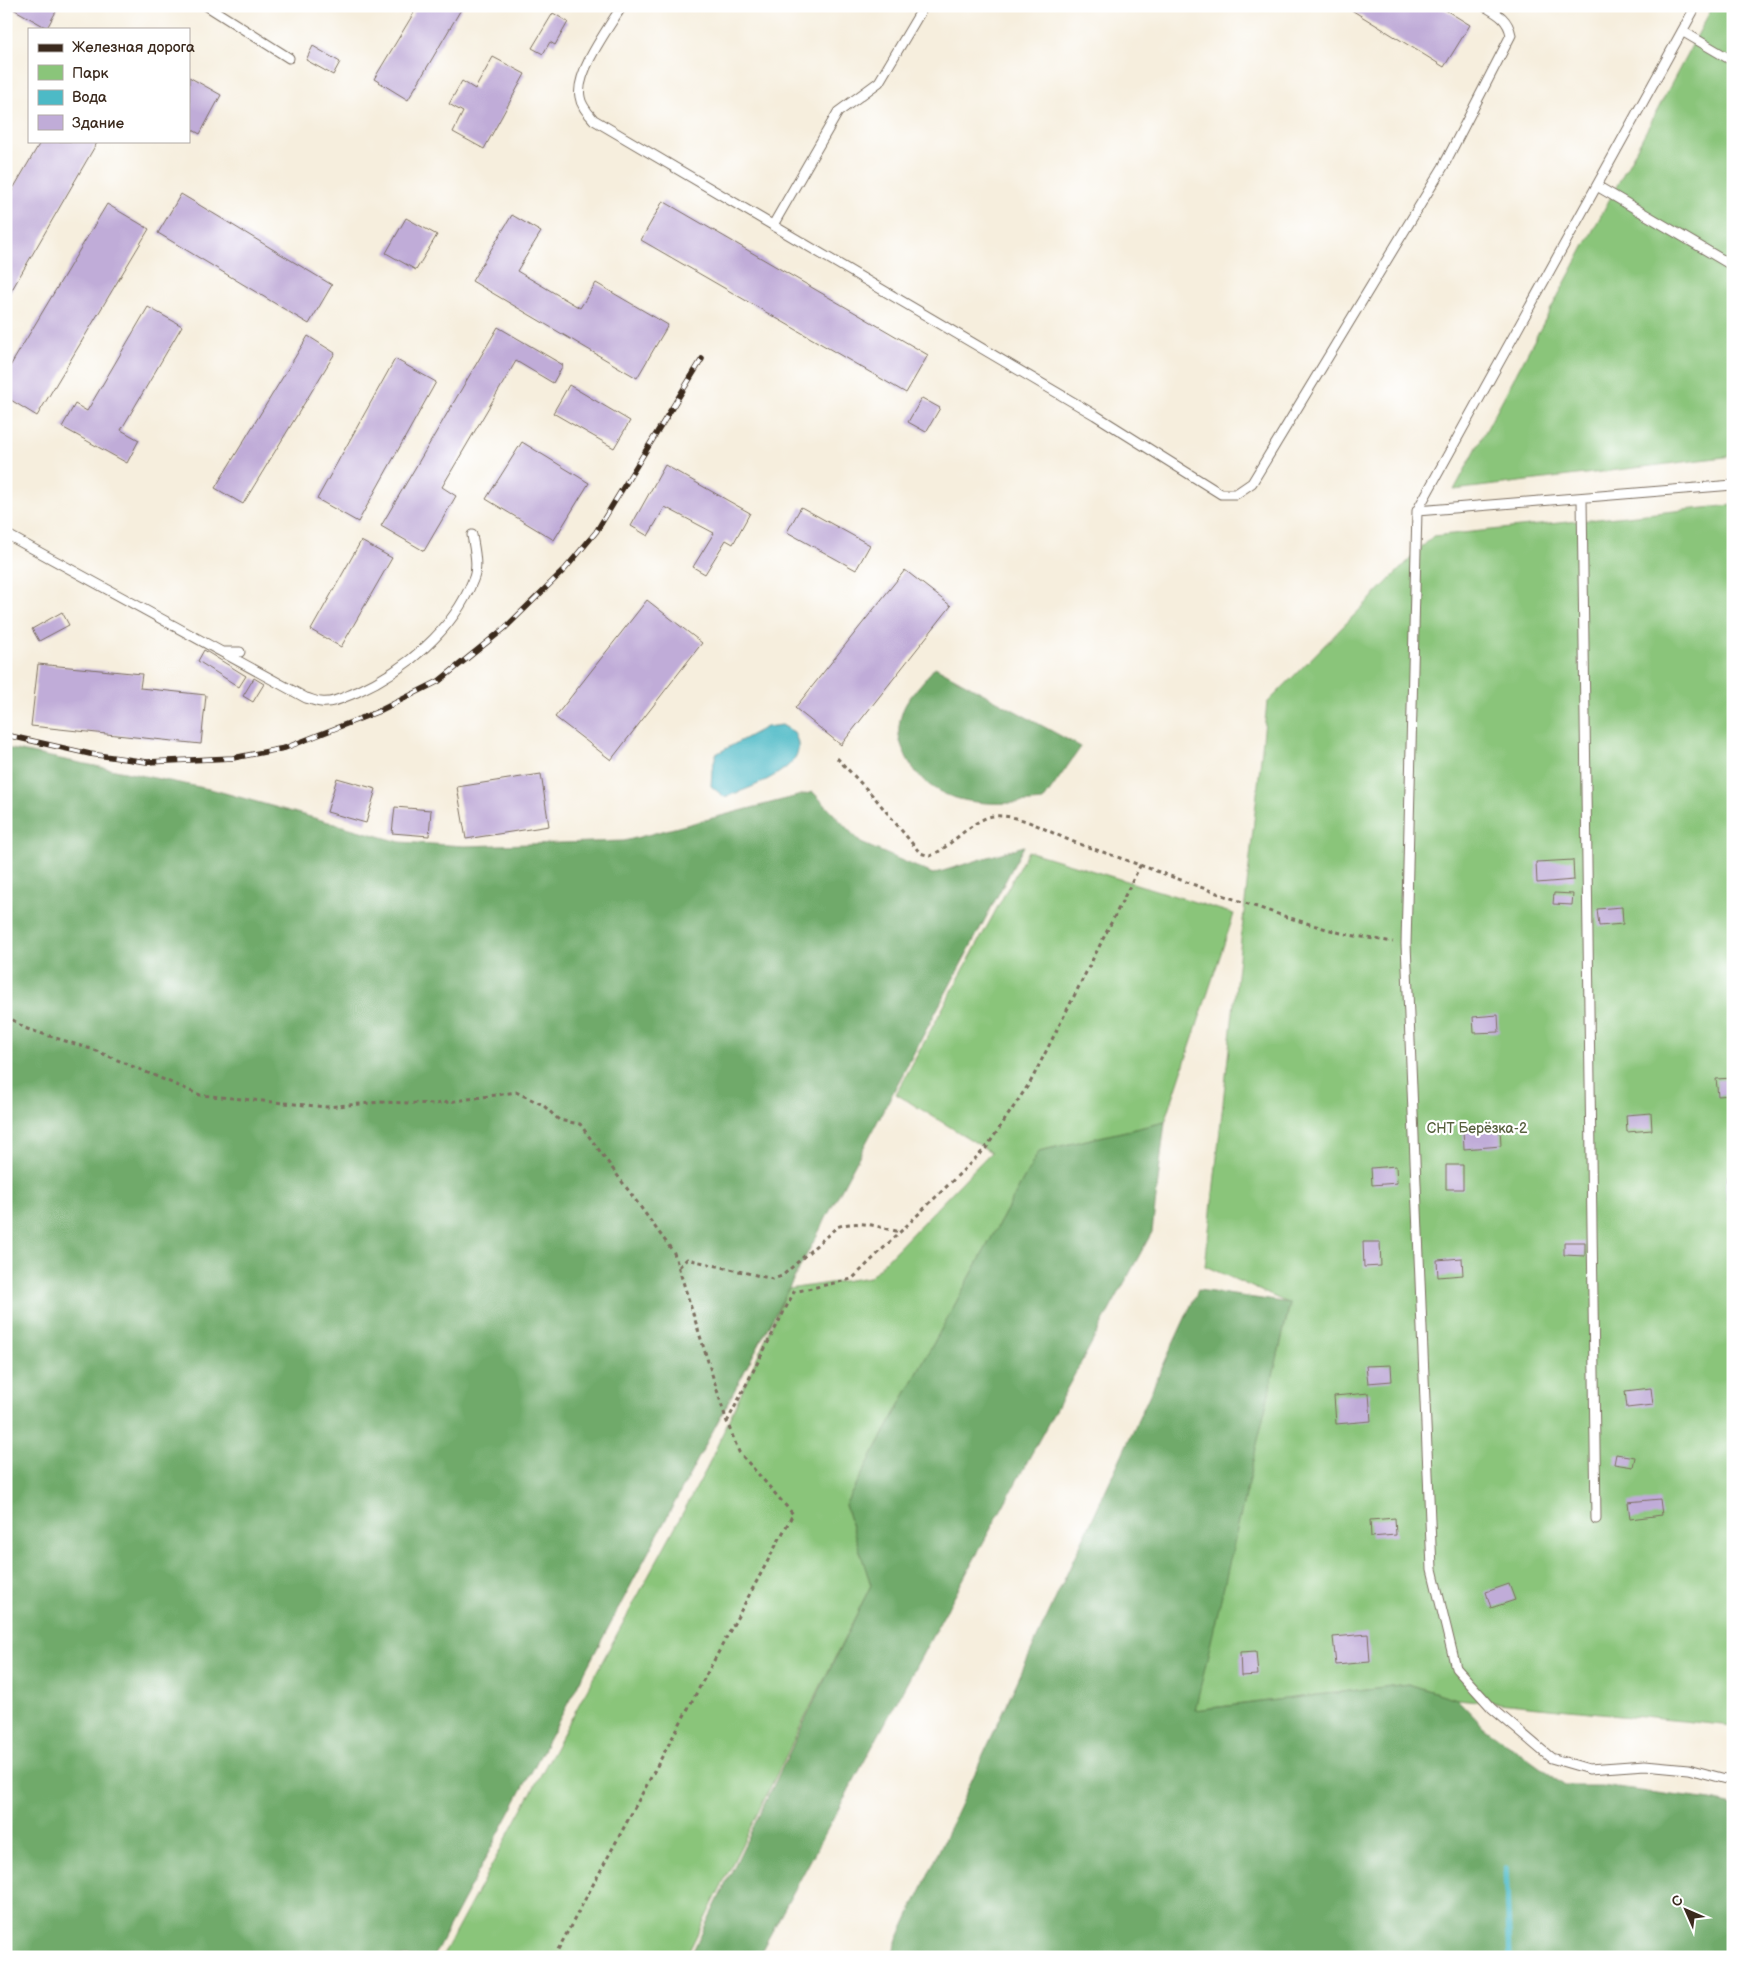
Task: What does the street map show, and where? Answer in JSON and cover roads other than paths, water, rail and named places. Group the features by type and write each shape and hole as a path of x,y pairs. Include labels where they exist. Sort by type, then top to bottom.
{"lane":[{"path":"207,6 289,58"},
{"path":"622,6 583,73 579,96 584,108 594,120 1095,415 1221,494 1236,494 1252,483 1442,167 1511,35 1509,25 1499,14 1484,6"},
{"path":"773,225 838,112 879,82 924,6"},
{"path":"1696,6 1417,511 1406,944 1432,1569 1456,1668 1492,1708 1551,1758 1589,1769 1645,1765 1688,1769 1733,1781"},
{"path":"1682,31 1733,61"},
{"path":"1597,186 1733,266"},
{"path":"1417,511 1582,499 1733,485"},
{"path":"1582,499 1596,1519"},
{"path":"6,534 306,698 322,703 340,699 386,678 428,645 457,610 474,579 475,554 472,535"},
{"path":"220,652 240,652"}],"water":[{"path":"782,725 794,732 798,745 797,754 785,768 765,781 724,797 711,786 716,754 766,727"}],"waterway":[{"path":"1506,1868 1510,1957"}],"railway":[{"path":"6,735 90,754 147,762 233,758 285,748 377,712 439,681 506,627 565,569 596,532 702,359"}],"park label":[{"name":"СНТ Берёзка-2","path":"1477,1128"}]}
